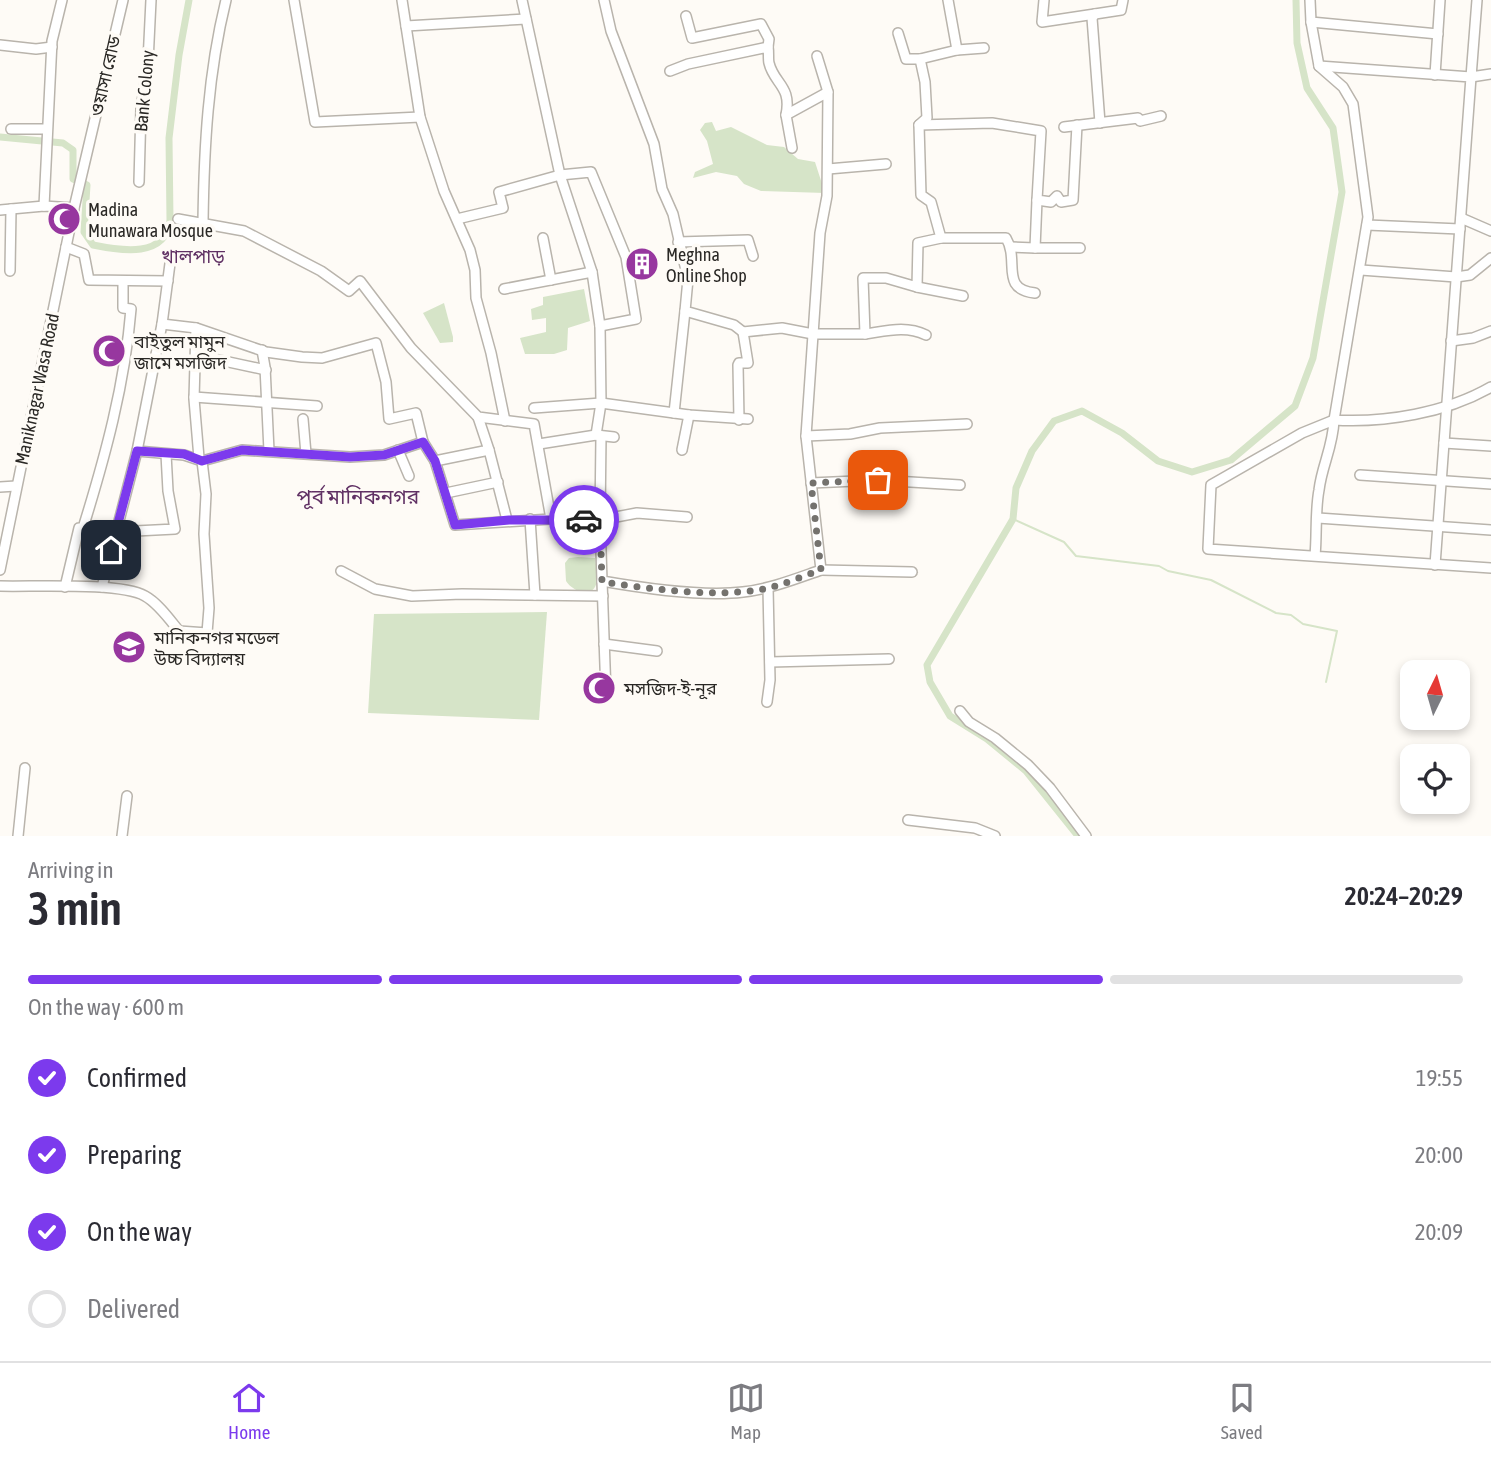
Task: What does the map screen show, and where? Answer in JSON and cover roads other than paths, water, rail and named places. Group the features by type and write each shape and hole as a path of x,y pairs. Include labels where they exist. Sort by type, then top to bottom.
{"street":[{"path":"44,206 52,47 62,0"},
{"name":"ওয়াসা রোড","path":"74,208 123,0"},
{"name":"Bank Colony","path":"139,183 141,109 148,62 151,0"},
{"path":"203,222 204,155 210,80 226,0"},
{"path":"294,0 315,122 420,117"},
{"path":"402,0 420,117 443,191 470,250 475,270 476,298 505,421"},
{"path":"522,0 560,175 592,272 600,326 601,403 598,436 606,694"},
{"path":"604,0 611,30 654,144 662,189 673,214 688,279 674,413"},
{"path":"948,0 957,50"},
{"path":"1044,0 1042,22 1121,10 1123,0"},
{"path":"1310,0 1319,66 1343,87 1353,104 1367,225 1334,420 1333,443 1318,492 1315,556"},
{"path":"1435,75 1440,0"},
{"path":"1435,565 1477,0"},
{"path":"1095,14 1092,18 1100,123"},
{"path":"686,16 692,37 761,24 769,39 768,60 785,91 792,148"},
{"path":"406,26 526,19"},
{"path":"1311,22 1438,34"},
{"path":"898,33 906,59 985,48"},
{"path":"0,45 36,49 52,47"},
{"path":"670,71 688,64 768,47"},
{"path":"817,56 828,92 828,169 806,436 821,570"},
{"path":"919,125 927,118 925,82 920,59"},
{"path":"1319,66 1471,77 1491,74"},
{"path":"786,115 828,92"},
{"path":"1064,127 1138,118 1140,121 1161,116"},
{"path":"919,125 992,123 1041,131 1035,248"},
{"path":"919,125 921,195 930,202 941,238"},
{"path":"1037,200 1051,202 1057,196 1061,202 1073,200 1077,125"},
{"path":"12,129 47,131"},
{"path":"828,169 886,164"},
{"path":"457,219 503,208 499,192 560,175 591,172 626,257 636,319 600,326"},
{"path":"0,210 44,206 74,208"},
{"name":"Maniknagar Wasa Road","path":"0,570 74,208"},
{"path":"10,271 11,209"},
{"path":"1461,218 1491,231"},
{"path":"178,219 244,231 321,271 349,291 360,281 411,348 478,417 508,520"},
{"path":"1367,225 1460,229"},
{"path":"916,287 918,243 941,238 1003,237 1011,247 1015,285 1021,291 1035,293"},
{"path":"543,238 551,281"},
{"path":"678,242 748,240 753,256"},
{"path":"66,247 85,254 89,280 168,281"},
{"path":"1011,247 1080,248"},
{"path":"102,587 137,451 162,324 171,256"},
{"path":"1361,270 1456,277 1470,275 1491,257"},
{"path":"504,289 592,272"},
{"path":"865,334 863,278 886,278 963,296"},
{"path":"65,587 79,528 83,528 104,460 118,391 131,309 123,308 123,281"},
{"path":"534,408 601,403 743,420 738,365 748,363 743,332 734,325 685,311"},
{"path":"162,324 196,328 262,350 322,358 376,343 386,382 389,419 416,413 423,442 435,461 455,525 530,519 600,520 637,513 687,517"},
{"path":"0,586 102,587 147,597 179,631 208,632 209,596 204,534 206,494 194,397 196,328"},
{"path":"743,332 782,328 813,334 865,334 896,329 917,330 926,335"},
{"path":"1451,341 1473,338 1491,331"},
{"path":"262,350 269,451"},
{"path":"195,355 265,370"},
{"path":"1491,387 1447,405 1398,417 1334,420 1302,433 1211,485 1208,549 1491,568"},
{"path":"194,397 317,406"},
{"path":"682,450 689,415"},
{"path":"478,417 534,424 551,519"},
{"path":"303,419 306,454"},
{"path":"806,436 849,434 880,428 967,424"},
{"path":"539,444 598,436 614,437"},
{"path":"137,451 200,459 242,450 350,457 384,455 423,442"},
{"path":"1444,443 1491,446"},
{"path":"398,450 409,476"},
{"path":"435,461 489,450"},
{"path":"116,532 175,529 166,454"},
{"path":"1360,475 1491,484"},
{"path":"811,483 878,480 960,485"},
{"path":"446,493 498,482"},
{"path":"0,486 16,486"},
{"path":"1318,518 1491,530"},
{"path":"530,519 535,595"},
{"path":"602,582 699,592 740,593 768,588 821,570 912,572"},
{"path":"341,571 355,580 392,594 603,596"},
{"path":"767,702 770,662 768,588"},
{"path":"604,644 657,650"},
{"path":"770,662 889,659"},
{"path":"960,711 969,722 995,738 1028,765 1050,788 1086,836"},
{"path":"18,836 25,768"},
{"path":"121,836 127,796"},
{"path":"908,820 975,828 995,836"}],"waterway":[{"path":"0,137 63,143 73,150 73,179 87,185 84,232 93,245 129,250 152,246 160,241 167,232 170,220 169,138 189,0"},
{"path":"1078,836 1026,771 987,739 950,716 930,682 927,665 1013,519 1016,488 1032,451 1054,421 1082,411 1122,433 1158,461 1192,472 1231,460 1295,406 1313,358 1342,192 1333,128 1307,88 1297,43 1296,0"},
{"path":"1013,519 1064,542 1076,556 1159,566 1168,571 1211,580 1276,613 1291,615 1303,624 1337,631 1326,682"}],"place":[{"name":"Madina Munawara Mosque","path":"64,219"},
{"name":"Meghna Online Shop","path":"642,264"},
{"name":"বাইতুল মামুন জামে মসজিদ","path":"109,351"},
{"name":"মানিকনগর মডেল উচ্চ বিদ্যালয়","path":"129,647"},
{"name":"মসজিদ-ই-নূর","path":"599,688"}],"district":[{"name":"খালপাড়","path":"193,256"},
{"name":"পূর্ব মানিকনগর","path":"358,496"}]}
